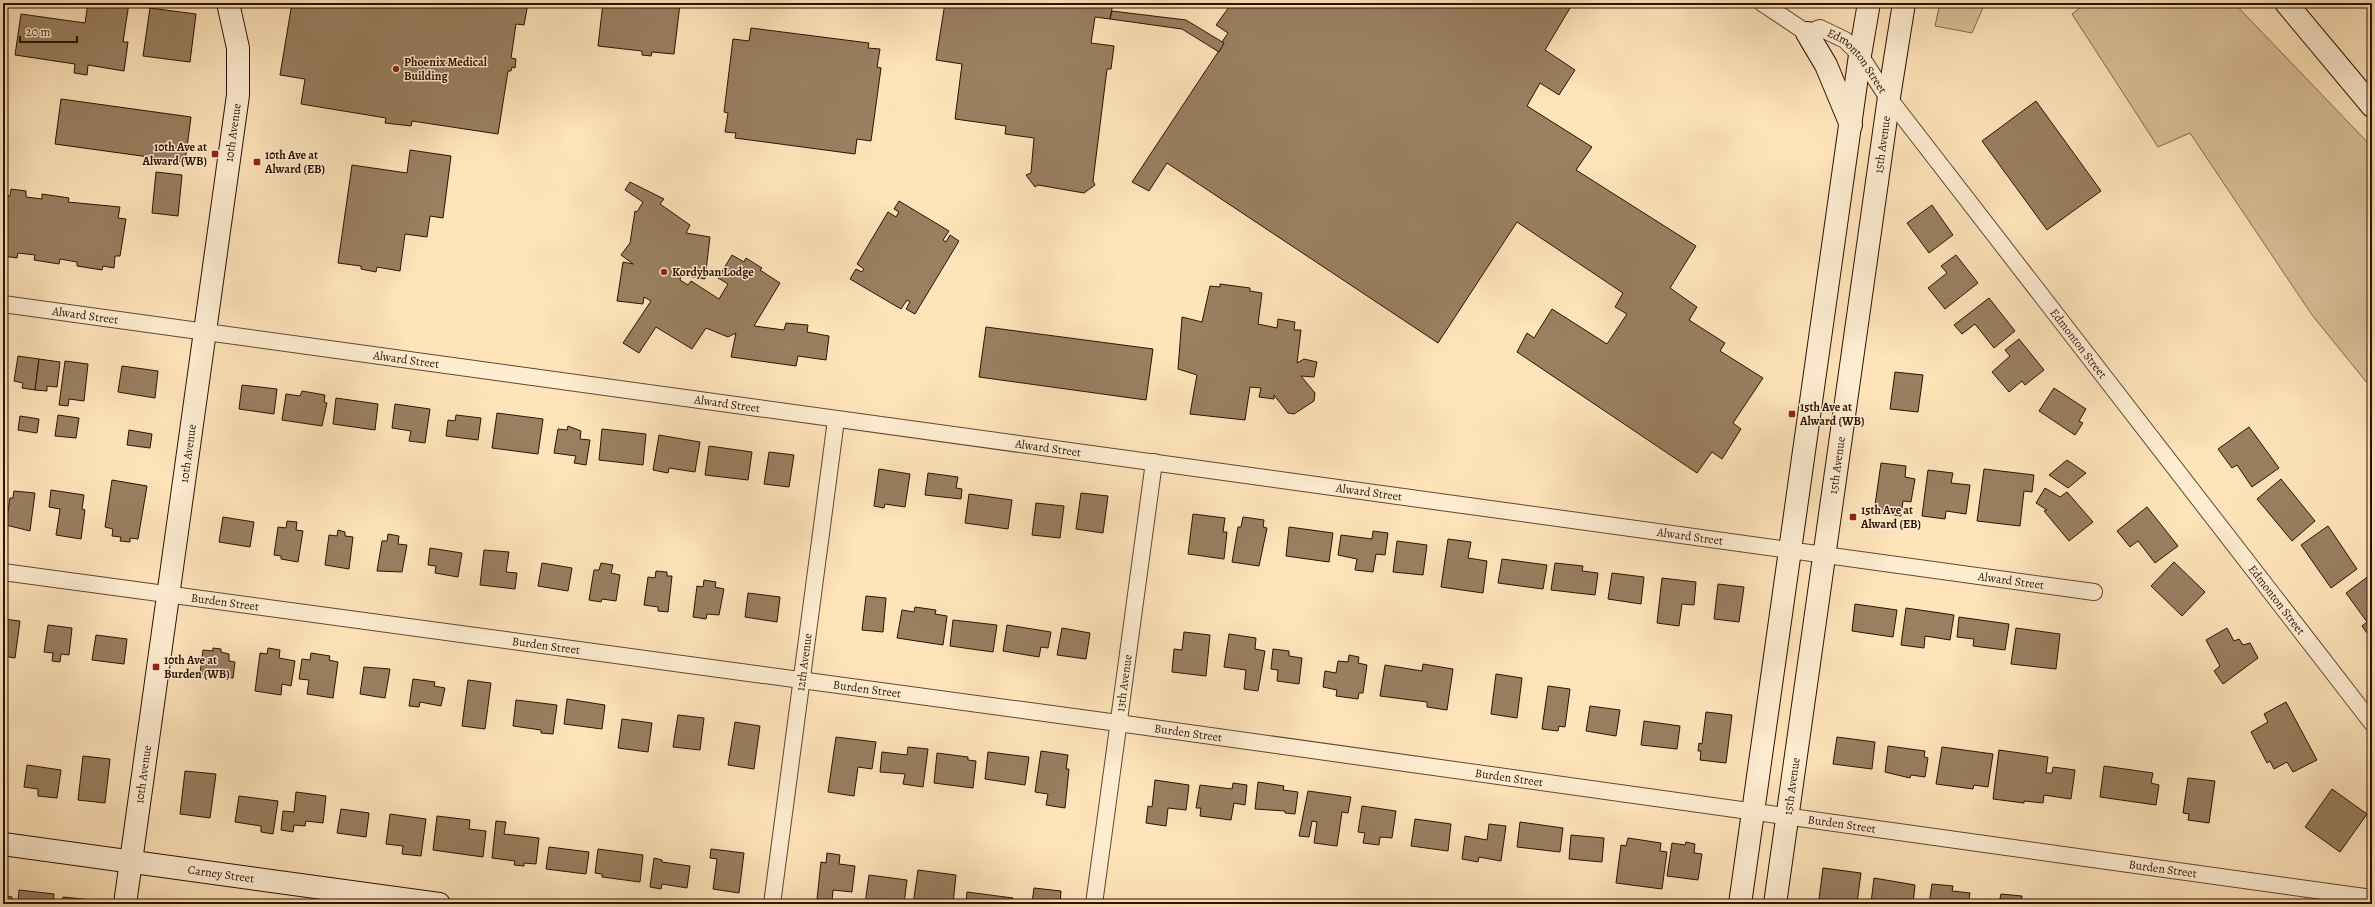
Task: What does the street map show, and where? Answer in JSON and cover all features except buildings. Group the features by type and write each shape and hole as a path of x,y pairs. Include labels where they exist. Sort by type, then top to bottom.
{"main road":[{"name":"10th Avenue","path":"125,904 238,95 238,48 228,3"},
{"path":"1740,904 1852,126 1860,55 1869,3"},
{"name":"15th Avenue","path":"1775,904 1889,97 1904,3"},
{"path":"2286,3 2372,106"},
{"path":"1807,33 1826,65 1852,126"},
{"name":"Carney Street","path":"3,844 439,904"}],"street":[{"name":"Edmonton Street","path":"1762,3 1807,33 1820,28 1845,40 1860,55 1889,97 2372,723"},
{"name":"Alward Street","path":"3,304 836,420 1154,462 2094,592"},
{"name":"12th Avenue","path":"772,904 836,420"},
{"name":"13th Avenue","path":"1094,904 1154,462"},
{"name":"Burden Street","path":"3,572 1118,723 1787,818 2372,898"}],"shaded area":[{"path":"1940,3 1985,3 1972,33 1935,26"},
{"path":"2086,3 2234,3 2372,147 2372,389 2312,315 2190,133 2158,147 2072,14"}],"place":[{"name":"Phoenix Medical Building","path":"396,69"},
{"name":"10th Ave at Alward (WB)","path":"215,154"},
{"name":"10th Ave at Alward (EB)","path":"257,162"},
{"name":"Kordyban Lodge","path":"664,272"},
{"name":"15th Ave at Alward (WB)","path":"1792,414"},
{"name":"15th Ave at Alward (EB)","path":"1853,517"},
{"name":"10th Ave at Burden (WB)","path":"156,667"}]}
